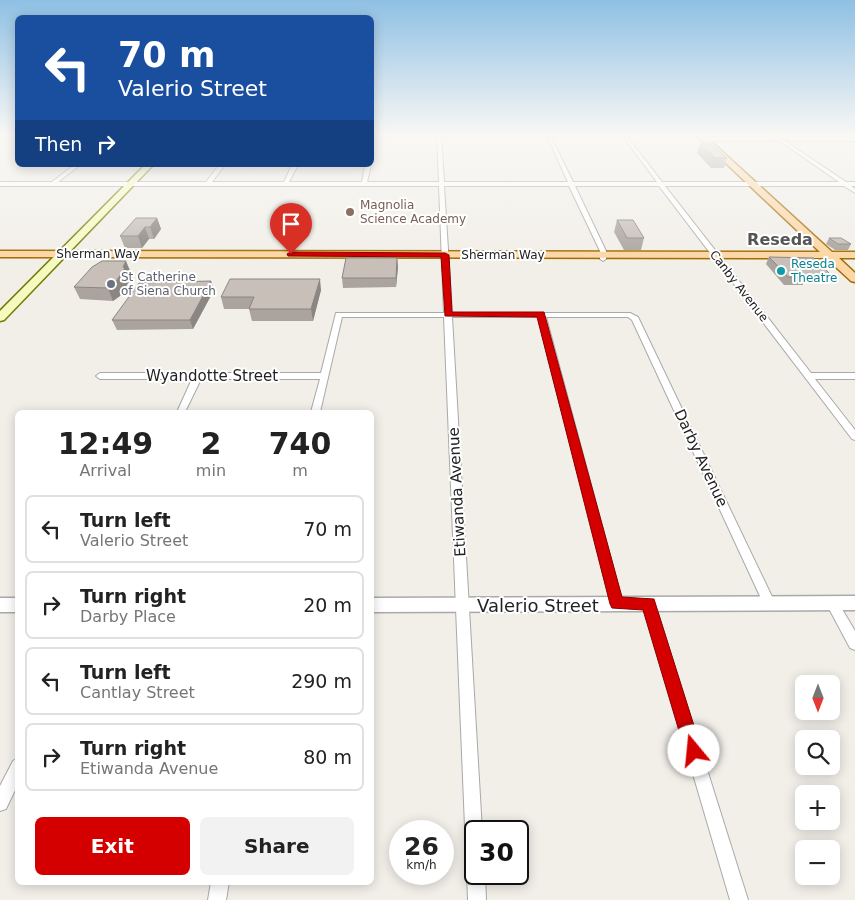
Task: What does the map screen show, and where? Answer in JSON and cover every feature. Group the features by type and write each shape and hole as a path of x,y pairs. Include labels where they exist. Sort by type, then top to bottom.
{"main road":[{"path":"0,318 138,176"},
{"path":"744,176 855,280"},
{"name":"Sherman Way","path":"0,254 59,257 831,257 855,255"},
{"name":"Sherman Way","path":"0,260 59,257"},
{"name":"Sherman Way","path":"831,257 855,259"}],"street":[{"path":"53,184 63,176"},
{"path":"208,184 214,176"},
{"path":"286,184 290,176"},
{"path":"364,184 366,176"},
{"name":"Etiwanda Avenue","path":"442,176 473,820"},
{"path":"567,176 604,257"},
{"name":"Canby Avenue","path":"654,176 855,437"},
{"path":"833,176 855,191"},
{"path":"0,184 855,184"},
{"path":"316,410 339,314 541,314 617,604"},
{"name":"Darby Avenue","path":"541,314 630,315 635,319 769,603"},
{"name":"Wyandotte Street","path":"100,376 324,376"},
{"path":"182,410 198,376"},
{"path":"808,376 855,376"},
{"path":"832,603 855,644"},
{"name":"Valerio Street","path":"374,605 855,603"},
{"path":"649,604 739,900"},
{"path":"0,605 15,605"},
{"path":"0,804 15,772"},
{"path":"217,900 220,885"},
{"path":"477,885 478,900"}],"building":[{"path":"136,218 157,218 150,227 145,227 138,236 120,236"},
{"path":"617,220 633,220 644,238 627,238"},
{"path":"829,238 841,238 851,244 838,244"},
{"path":"769,257 814,258 832,276 788,277"},
{"path":"346,258 397,258 396,278 342,278"},
{"path":"102,261 126,261 123,267 125,268 115,283 108,288 74,287 92,267"},
{"path":"230,279 320,279 311,309 249,309 254,297 221,297"},
{"path":"211,281 190,320 112,320 139,283"}],"place":[{"name":"Magnolia Science Academy","path":"350,212"},
{"name":"Reseda Theatre","path":"781,271"},
{"name":"St Catherine of Siena Church","path":"111,284"}],"district":[{"name":"Reseda","path":"780,239"}],"route":[{"path":"291,254 445,255 448,314 541,314 617,604 649,604 694,751"}]}
